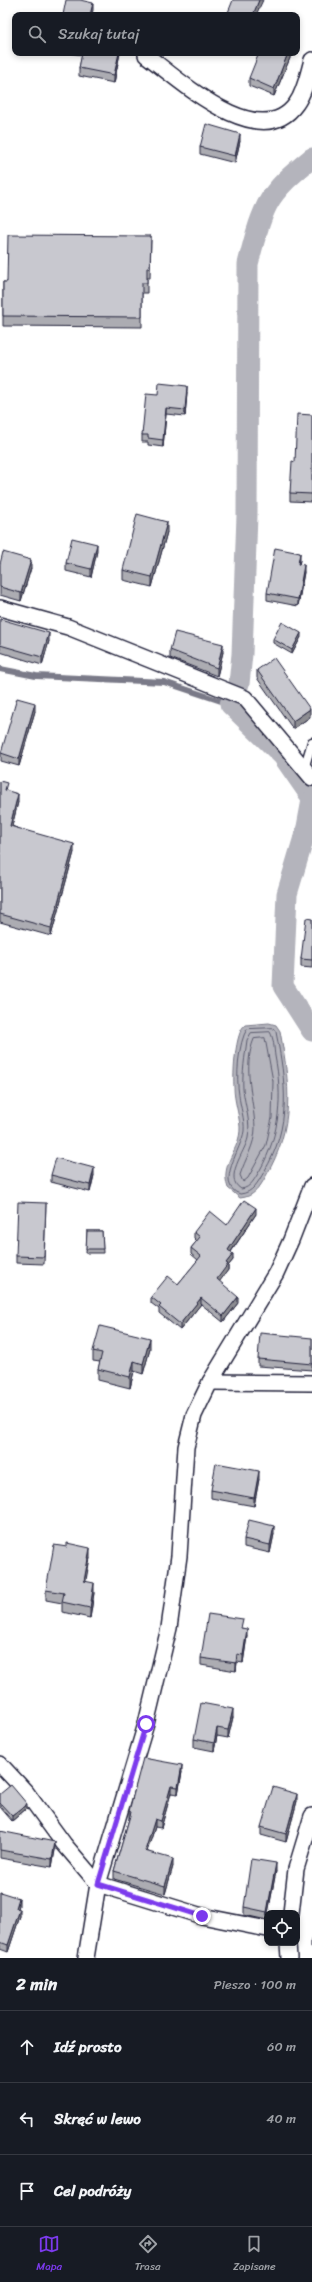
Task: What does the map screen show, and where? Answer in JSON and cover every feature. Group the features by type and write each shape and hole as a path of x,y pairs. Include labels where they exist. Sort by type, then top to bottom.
{"street":[{"path":"147,56 213,106 241,117 260,120 279,118 296,103 312,60"},
{"path":"0,608 68,627 245,698 308,773"},
{"path":"86,1958 98,1884 146,1724 169,1628 179,1556 186,1447 194,1415 210,1382 276,1272 292,1240 312,1186"},
{"path":"210,1382 312,1383"},
{"path":"0,1764 26,1792 64,1844 98,1884 202,1916 264,1928"},
{"path":"291,1910 296,1869 312,1816"},
{"path":"288,1946 289,1958"}],"lane":[{"path":"308,773 312,742"}],"water":[{"path":"269,1023 276,1025 280,1031 288,1087 286,1122 282,1140 264,1180 253,1194 240,1198 228,1188 226,1179 226,1171 237,1143 240,1127 234,1081 234,1064 237,1045 239,1036 245,1025"}],"building":[{"path":"66,0 80,0 93,3 91,12 64,12"},
{"path":"233,0 259,0 254,12 228,12"},
{"path":"81,56 118,56 114,75 79,68"},
{"path":"258,56 287,56 274,89 249,78"},
{"path":"206,124 240,134 235,156 200,147"},
{"path":"8,235 151,236 150,268 147,268 147,283 142,283 142,317 3,316 3,282 7,282"},
{"path":"159,383 187,386 185,410 166,408 163,440 148,438 148,435 142,435 146,394 158,395"},
{"path":"297,414 312,415 312,494 290,493 292,461 295,462"},
{"path":"137,514 167,522 152,577 123,570"},
{"path":"72,538 97,544 91,569 66,563"},
{"path":"275,548 300,553 298,564 304,565 298,599 267,593"},
{"path":"3,552 31,560 21,593 0,587 0,564"},
{"path":"0,619 49,633 42,657 0,645"},
{"path":"282,622 301,633 292,650 273,639"},
{"path":"175,632 223,644 217,668 170,650"},
{"path":"274,658 310,709 293,721 257,670"},
{"path":"17,698 35,703 19,759 1,753"},
{"path":"0,781 7,783 5,790 18,794 10,826 74,844 51,928 0,914"},
{"path":"306,918 312,919 312,960 301,959"},
{"path":"56,1158 94,1168 90,1185 51,1175"},
{"path":"244,1200 256,1208 228,1250 233,1254 217,1279 238,1297 223,1316 201,1298 180,1324 159,1307 161,1305 151,1297 168,1276 178,1284 201,1256 191,1248 200,1237 194,1232 210,1211 227,1225"},
{"path":"18,1202 46,1203 44,1257 16,1256"},
{"path":"87,1231 102,1231 103,1249 86,1249"},
{"path":"100,1326 150,1338 143,1364 134,1361 130,1377 98,1369 102,1353 93,1351"},
{"path":"260,1333 312,1338 312,1364 258,1359"},
{"path":"216,1463 259,1471 254,1498 211,1490"},
{"path":"249,1520 274,1526 270,1545 244,1539"},
{"path":"67,1543 90,1548 84,1581 94,1583 90,1608 62,1602 64,1593 46,1590 54,1545 67,1547"},
{"path":"208,1614 243,1619 241,1628 247,1629 243,1655 237,1654 236,1663 201,1658"},
{"path":"201,1703 233,1709 228,1730 217,1728 214,1743 194,1739"},
{"path":"143,1758 182,1765 178,1787 171,1786 161,1821 155,1819 145,1851 173,1859 165,1886 114,1871 131,1812 129,1811"},
{"path":"11,1785 27,1804 12,1816 0,1803 0,1794"},
{"path":"273,1787 297,1794 286,1834 261,1827"},
{"path":"0,1831 55,1842 52,1859 0,1850"},
{"path":"251,1859 276,1863 267,1910 264,1910 264,1911 244,1907"},
{"path":"0,1892 19,1898 16,1908 20,1909 8,1945 0,1942"}],"waterway":[{"path":"239,684 242,654 247,515 248,264 258,226 271,198 287,179 312,158"},
{"path":"0,669 36,676 164,682 230,704"},
{"path":"230,704 283,756 312,798"},
{"path":"312,800 307,827 287,894 283,986 312,1031"}],"route":[{"path":"146,1724 114,1836 98,1884 202,1916"}]}
